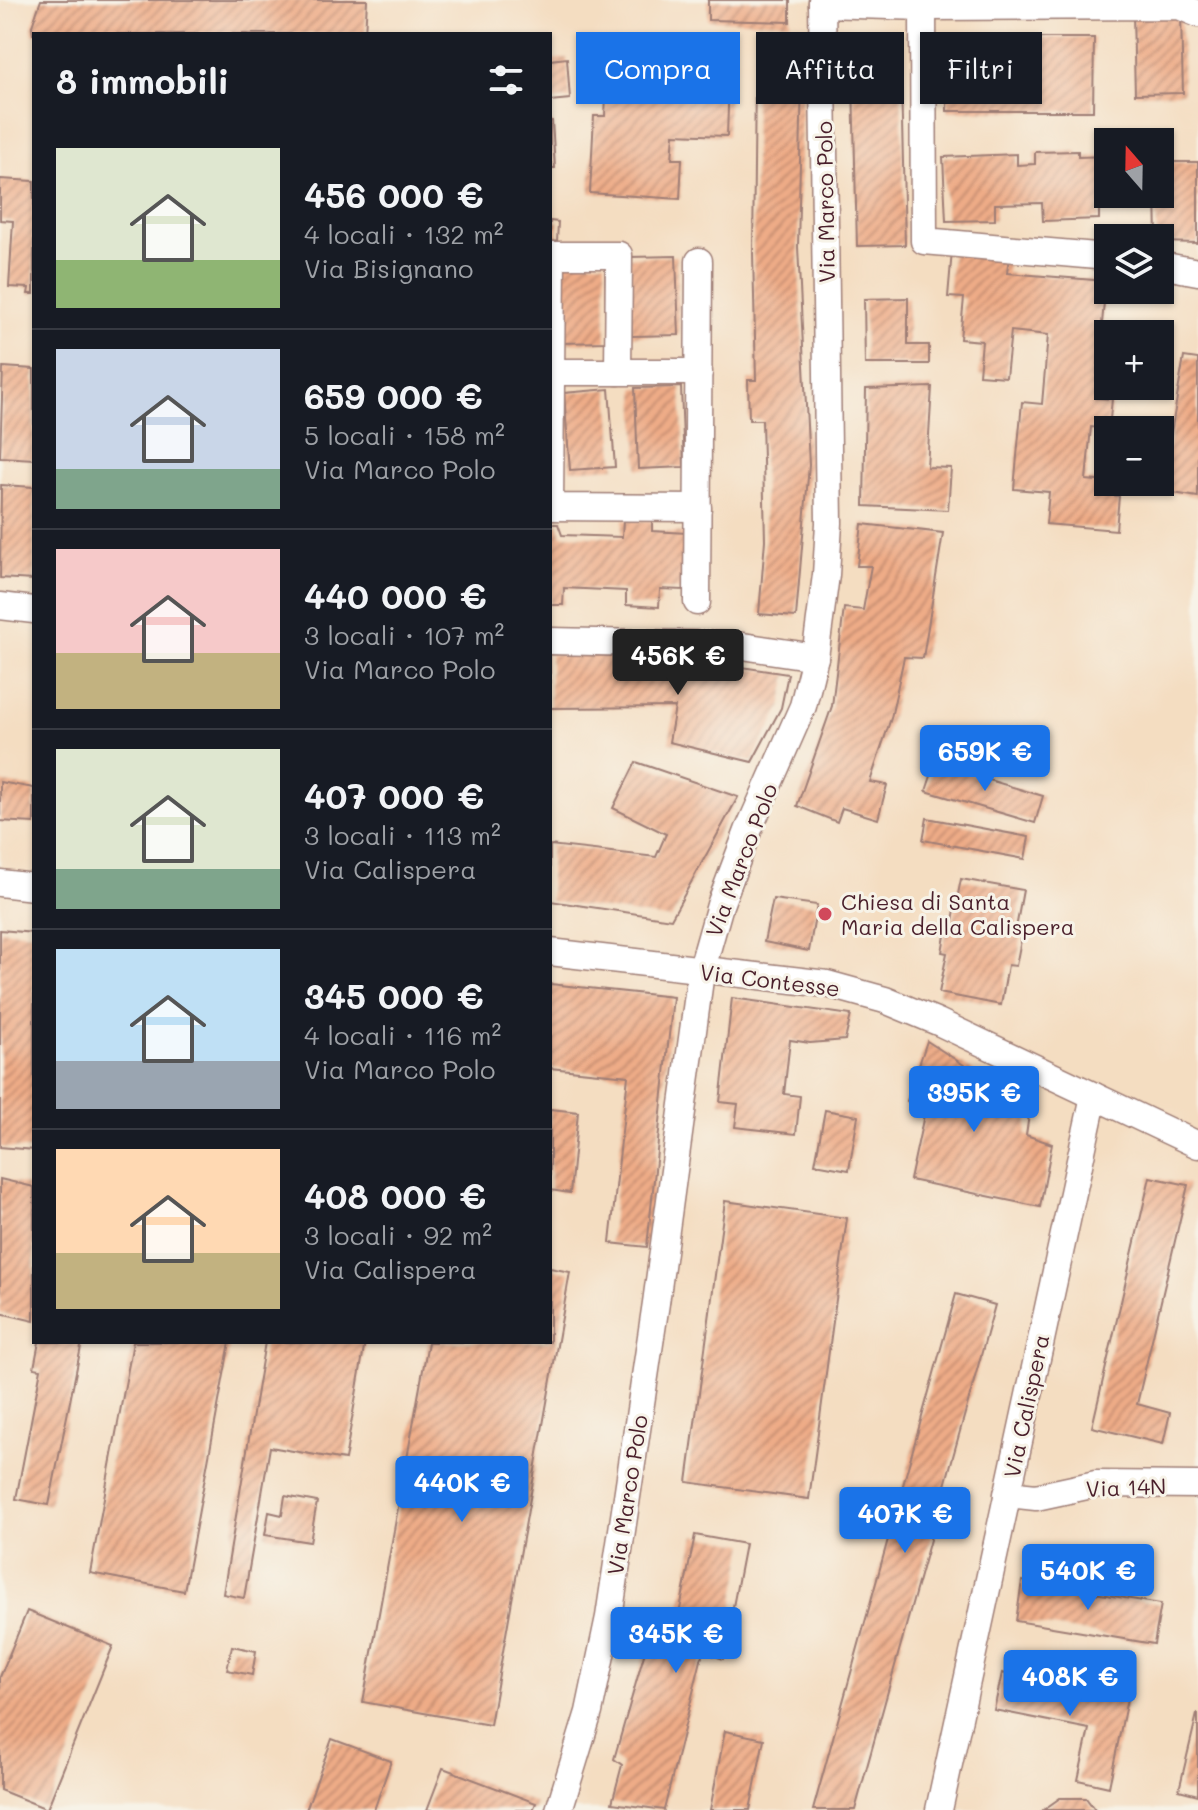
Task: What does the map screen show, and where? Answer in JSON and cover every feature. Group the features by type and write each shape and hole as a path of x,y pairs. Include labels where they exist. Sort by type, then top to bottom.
{"street":[{"path":"822,2 923,7 1179,6 1198,14"},
{"name":"Via Marco Polo","path":"559,1810 589,1712 609,1617 701,972 720,905 748,831 803,706 815,657 826,575 829,523 822,2"},
{"path":"923,7 924,241 1094,256"},
{"path":"552,255 619,255 618,372"},
{"path":"697,602 699,261"},
{"path":"1174,268 1198,272"},
{"path":"552,372 699,372"},
{"path":"552,507 698,508"},
{"path":"0,606 32,610"},
{"path":"552,641 736,645 815,657"},
{"path":"0,883 32,887"},
{"name":"Via Contesse","path":"552,952 701,972 827,984 885,1000 911,1009 1198,1145"},
{"name":"Via Calispera","path":"939,1810 1094,1096"},
{"name":"Via 14N","path":"1007,1494 1036,1497 1096,1484 1198,1485"}],"building":[{"path":"41,0 367,0 365,32 33,32"},
{"path":"708,0 790,0 790,22 708,20"},
{"path":"1133,14 1181,16 1183,93 1135,94"},
{"path":"1042,38 1094,38 1093,111 947,111 947,104 1042,104"},
{"path":"567,58 570,99 552,101 552,60"},
{"path":"755,78 756,104 801,104 798,247 809,465 796,617 759,614 765,540 762,420 749,420 748,380 756,380 753,253"},
{"path":"606,104 728,104 727,136 674,134 672,159 682,159 680,199 590,193 594,116 605,116"},
{"path":"854,104 902,104 905,245 857,246"},
{"path":"552,121 555,168 552,168"},
{"path":"1078,151 1078,157 1094,156 1094,208 1099,208 1099,219 1043,221 1042,203 995,204 995,220 946,221 943,157 1017,154 1017,165 1035,164 1035,152"},
{"path":"1174,162 1198,162 1198,243 1174,242 1174,224 1157,224 1156,208 1174,208"},
{"path":"0,179 32,181 32,294 28,294 29,288 9,287 13,221 0,220"},
{"path":"552,221 558,222 557,242 552,242"},
{"path":"952,251 1009,256 1007,273 1094,280 1094,304 1104,304 1102,320 1094,320 1094,400 1112,400 1110,416 1094,416 1086,480 1094,481 1094,496 1119,496 1116,530 1046,524 1049,492 1014,489 1022,402 1042,404 1048,335 1011,331 1006,377 979,375 982,341 960,339 964,298 948,297"},
{"path":"676,256 679,335 632,336 630,257"},
{"path":"560,262 605,262 606,342 561,343"},
{"path":"908,298 908,345 929,345 929,364 865,364 864,299"},
{"path":"1184,357 1198,359 1198,497 1174,493 1174,416"},
{"path":"3,367 32,369 32,459 0,457"},
{"path":"681,387 684,467 638,469 635,388"},
{"path":"932,387 927,467 951,468 948,510 864,506 866,389"},
{"path":"609,389 615,467 570,470 564,393"},
{"path":"1,485 32,487 32,580 0,578"},
{"path":"623,520 652,521 652,531 687,533 684,590 660,589 659,607 626,605 626,591 564,588 563,605 552,605 552,524 558,524 562,535 622,537"},
{"path":"862,524 943,533 923,658 904,657 891,718 870,782 887,785 878,819 842,808 837,822 797,806 832,706 844,608 863,610 871,566 857,566"},
{"path":"552,654 682,658 788,674 781,708 752,762 669,742 675,707 552,708"},
{"path":"636,762 738,797 671,919 552,901 552,845 656,857 666,834 613,808"},
{"path":"935,764 1043,796 1035,823 926,791"},
{"path":"0,782 32,788 32,823 0,821"},
{"path":"927,818 1029,837 1025,859 923,840"},
{"path":"961,879 1023,890 1015,934 1022,935 1016,966 1008,965 1001,1005 939,993 947,953 942,952 948,919 953,920"},
{"path":"773,899 817,905 809,951 764,942"},
{"path":"0,930 32,933 32,1150 0,1147"},
{"path":"552,984 673,997 647,1247 610,1243 628,1076 552,1068"},
{"path":"732,998 851,1015 845,1040 810,1043 790,1040 784,1094 800,1096 796,1134 735,1127 738,1104 720,1102"},
{"path":"927,1041 1030,1108 1026,1135 1052,1144 1040,1207 910,1180 924,1115 907,1101"},
{"path":"552,1109 578,1112 570,1193 552,1190"},
{"path":"825,1110 858,1116 849,1170 815,1164"},
{"path":"1150,1177 1188,1185 1137,1404 1170,1413 1163,1444 1092,1427"},
{"path":"0,1179 32,1187 32,1321 0,1313"},
{"path":"725,1201 847,1218 809,1499 687,1482"},
{"path":"552,1268 570,1272 490,1725 363,1702 428,1344 552,1344"},
{"path":"956,1294 995,1305 855,1810 813,1810"},
{"path":"39,1344 82,1344 49,1505 16,1499 41,1369 34,1368"},
{"path":"133,1344 230,1344 184,1591 90,1573"},
{"path":"265,1344 365,1344 345,1460 270,1447 244,1598 223,1594"},
{"path":"285,1496 317,1502 310,1542 265,1535 269,1512 282,1515"},
{"path":"695,1535 745,1544 723,1659 703,1652 664,1810 612,1803 622,1765 614,1759 648,1641 673,1644"},
{"path":"1022,1581 1161,1604 1154,1644 1016,1621"},
{"path":"27,1611 113,1646 47,1809 0,1790 0,1677"},
{"path":"232,1646 256,1651 252,1675 227,1670"},
{"path":"1002,1673 1127,1699 1109,1787 1078,1780 1089,1729 994,1710"},
{"path":"1198,1714 1198,1795 1179,1790"},
{"path":"725,1731 764,1739 750,1810 710,1810"},
{"path":"332,1739 391,1761 374,1810 306,1810"},
{"path":"443,1768 536,1803 533,1810 427,1810"},
{"path":"1060,1798 1086,1798 1095,1810 1043,1810"}],"place":[{"name":"Chiesa di Santa Maria della Calispera","path":"825,914"}]}
